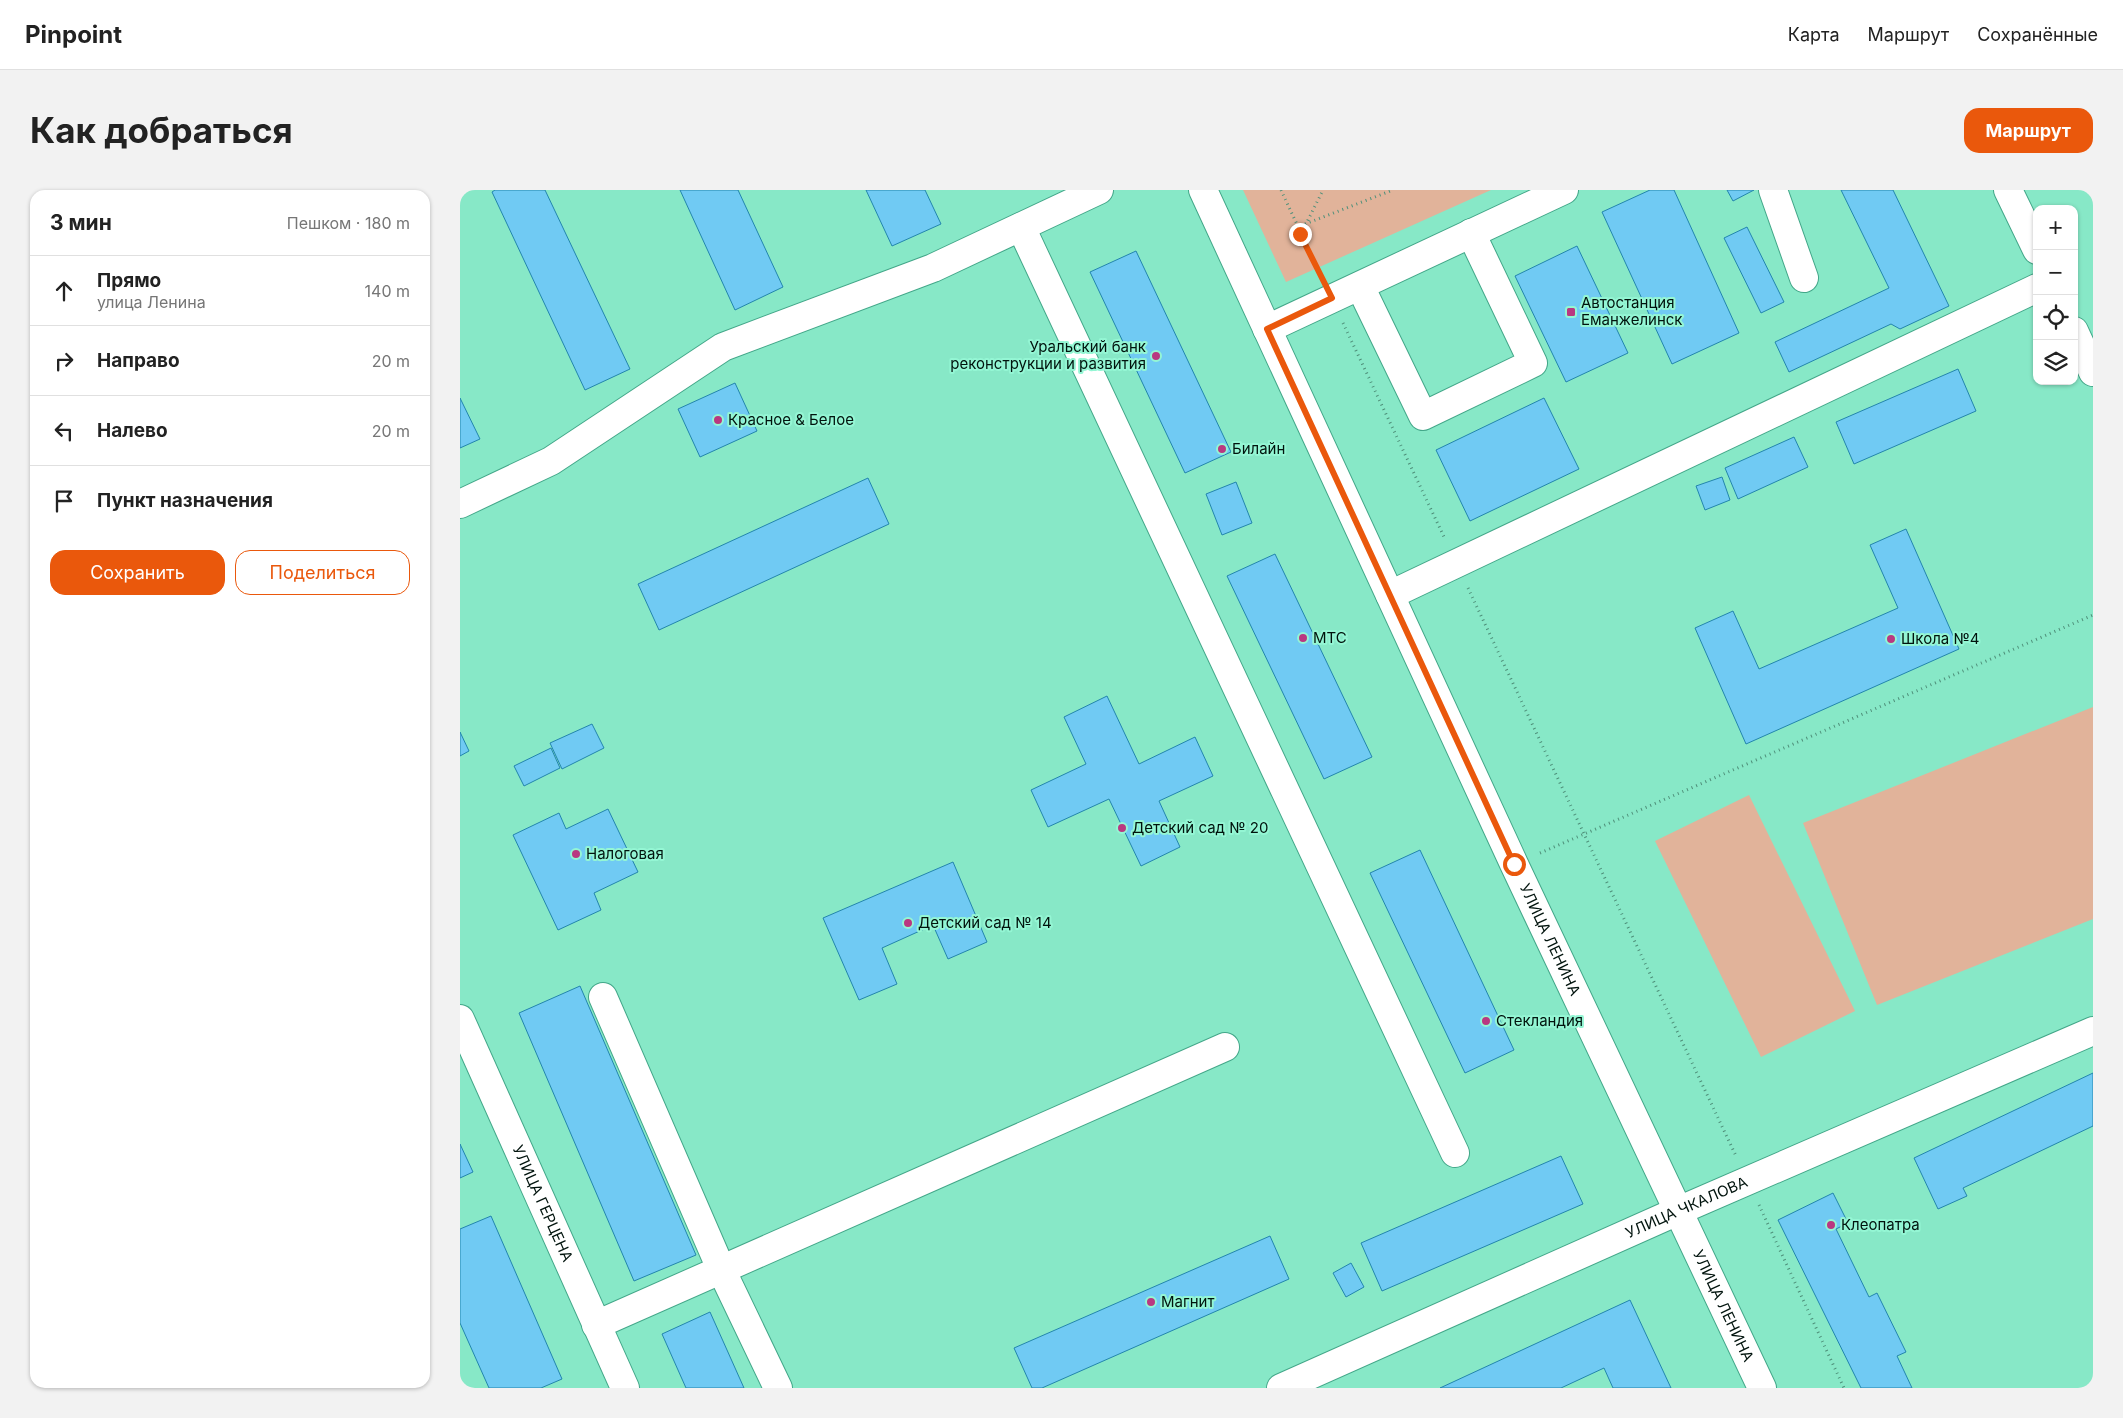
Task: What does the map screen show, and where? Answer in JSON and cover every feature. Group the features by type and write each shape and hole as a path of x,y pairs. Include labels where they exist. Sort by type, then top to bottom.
{"street":[{"path":"460,504 551,461 724,347 933,268 1099,190"},
{"name":"УЛИЦА ЛЕНИНА","path":"1203,190 1514,864 1762,1388"},
{"path":"1267,329 1564,190"},
{"path":"1773,190 1804,278"},
{"path":"2008,190 2033,242"},
{"path":"1021,227 1455,1153"},
{"path":"1360,286 1423,416 1533,363 1471,233"},
{"path":"1390,595 2033,290"},
{"path":"2078,340 2093,372"},
{"path":"604,997 721,1269 778,1388"},
{"name":"УЛИЦА ГЕРЦЕНА","path":"460,1019 625,1388"},
{"name":"УЛИЦА ЧКАЛОВА","path":"1281,1388 1678,1211 2093,1031"},
{"path":"596,1324 1225,1047"}],"path":[{"path":"1281,190 1300,234 1332,298 1844,1388"},
{"path":"1300,234 1323,190"},
{"path":"1306,224 1394,190"},
{"path":"1514,864 2093,615"}],"shaded area":[{"path":"1243,190 1491,190 1286,282"},
{"path":"2093,707 2093,919 1877,1005 1803,823"},
{"path":"1749,795 1855,1011 1761,1057 1655,841"}],"building":[{"path":"495,190 545,190 630,369 585,390 492,192"},
{"path":"680,190 738,190 783,287 735,310"},
{"path":"866,190 925,190 941,224 892,246"},
{"path":"1650,190 1674,190 1739,333 1672,364 1602,212"},
{"path":"1727,190 1754,190 1733,201"},
{"path":"1841,190 1893,190 1949,306 1900,329 1891,324 1789,372 1775,342 1889,288"},
{"path":"1747,227 1784,302 1761,313 1724,238"},
{"name":"Автостанция Еманжелинск","path":"1577,246 1628,353 1566,382 1515,276"},
{"path":"1136,251 1231,452 1185,473 1090,272"},
{"path":"1958,369 1976,411 1854,464 1836,422"},
{"name":"Красное & Белое","path":"735,383 757,431 700,457 678,409"},
{"path":"460,398 480,439 460,448"},
{"path":"1544,398 1579,469 1470,521 1436,450"},
{"path":"1794,437 1808,467 1738,499 1725,468"},
{"path":"1722,477 1730,500 1705,510 1696,486"},
{"path":"868,478 889,524 659,630 638,584"},
{"path":"1236,482 1252,523 1222,535 1206,494"},
{"name":"Школа №4","path":"1906,529 1959,649 1746,744 1695,628 1733,611 1759,669 1898,608 1870,545"},
{"path":"1275,554 1372,757 1324,779 1227,576"},
{"path":"1107,696 1139,764 1195,737 1213,776 1159,801 1180,847 1141,866 1109,799 1048,827 1031,790 1086,764 1064,717"},
{"path":"592,724 604,748 562,769 550,743"},
{"path":"460,732 469,751 460,756"},
{"path":"551,748 560,768 524,786 514,766"},
{"name":"Налоговая","path":"608,809 638,872 594,893 601,910 558,930 513,835 559,813 566,829"},
{"path":"1420,850 1514,1050 1465,1073 1370,873"},
{"path":"953,862 987,942 948,959 933,925 882,948 897,984 859,1000 823,918"},
{"path":"580,986 696,1255 634,1281 519,1013"},
{"path":"2093,1073 2093,1126 1963,1188 1967,1196 1938,1209 1914,1158"},
{"path":"460,1144 473,1172 460,1178"},
{"path":"1561,1156 1583,1204 1382,1291 1361,1243"},
{"path":"1833,1193 1848,1223 1836,1229 1869,1297 1877,1293 1906,1352 1897,1356 1912,1388 1861,1388 1778,1220"},
{"path":"491,1216 562,1379 541,1388 489,1388 460,1323 460,1229"},
{"path":"1270,1236 1289,1279 1042,1388 1032,1388 1014,1348"},
{"path":"1351,1263 1364,1287 1346,1297 1333,1273"},
{"path":"1630,1300 1671,1388 1613,1388 1604,1368 1561,1388 1440,1388"},
{"path":"710,1312 744,1388 686,1388 662,1334"}],"place":[{"name":"Автостанция Еманжелинск","path":"1571,312"},
{"name":"Уральский банк реконструкции и развития","path":"1156,356"},
{"name":"Красное & Белое","path":"718,420"},
{"name":"Билайн","path":"1222,449"},
{"name":"МТС","path":"1303,638"},
{"name":"Школа №4","path":"1891,639"},
{"name":"Детский сад № 20","path":"1122,828"},
{"name":"Налоговая","path":"576,854"},
{"name":"Детский сад № 14","path":"908,923"},
{"name":"Стекландия","path":"1486,1021"},
{"name":"Клеопатра","path":"1831,1225"},
{"name":"Магнит","path":"1151,1302"}],"route":[{"path":"1300,234 1332,298 1267,329 1514,864"}]}
